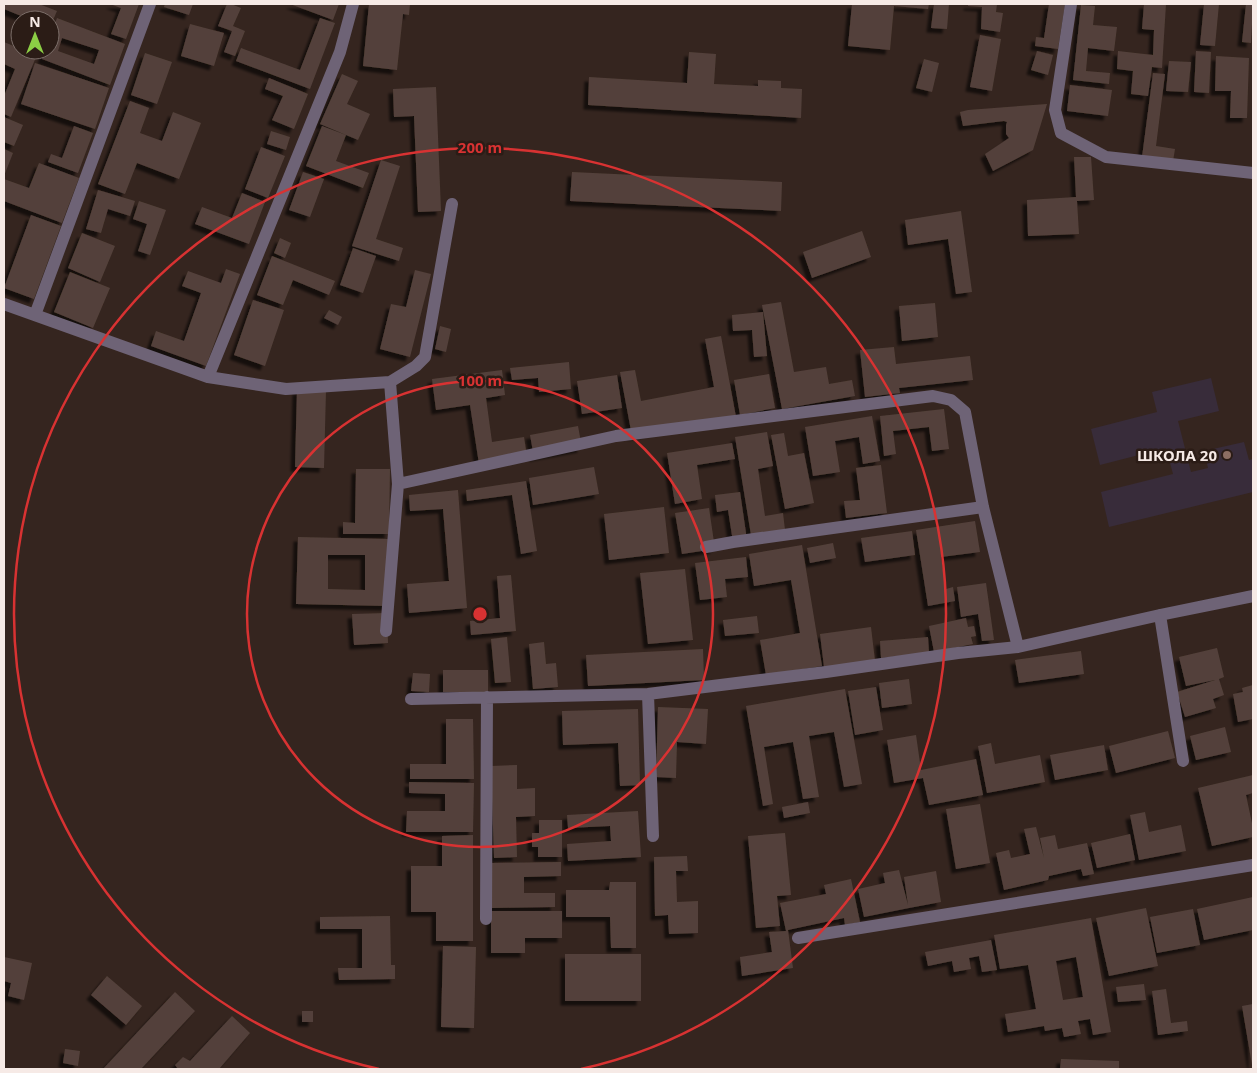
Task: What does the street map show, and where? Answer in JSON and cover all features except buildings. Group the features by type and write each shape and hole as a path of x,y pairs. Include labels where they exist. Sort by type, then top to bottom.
{"street":[{"path":"35,315 150,4"},
{"path":"208,377 340,52 353,4"},
{"path":"1071,4 1055,110 1060,133 1106,157 1253,174"},
{"path":"4,304 208,377 286,388 390,382 416,366 425,357 452,204"},
{"path":"386,631 398,484 390,382"},
{"path":"398,484 616,436 933,396 951,400 965,412 983,507 1018,647"},
{"path":"706,547 983,507"},
{"path":"411,699 648,694 1018,647 1253,596"},
{"path":"1160,615 1183,761"},
{"path":"648,694 653,836"},
{"path":"486,919 487,698"},
{"path":"798,938 1253,865"}],"shaded area":[{"name":"ШКОЛА 20","path":"1211,378 1219,411 1178,421 1191,472 1208,468 1204,451 1244,442 1249,460 1253,459 1253,492 1109,527 1101,492 1173,474 1166,448 1100,465 1091,429 1157,412 1152,392"}],"place":[{"name":"ШКОЛА 20","path":"1227,455"}]}
